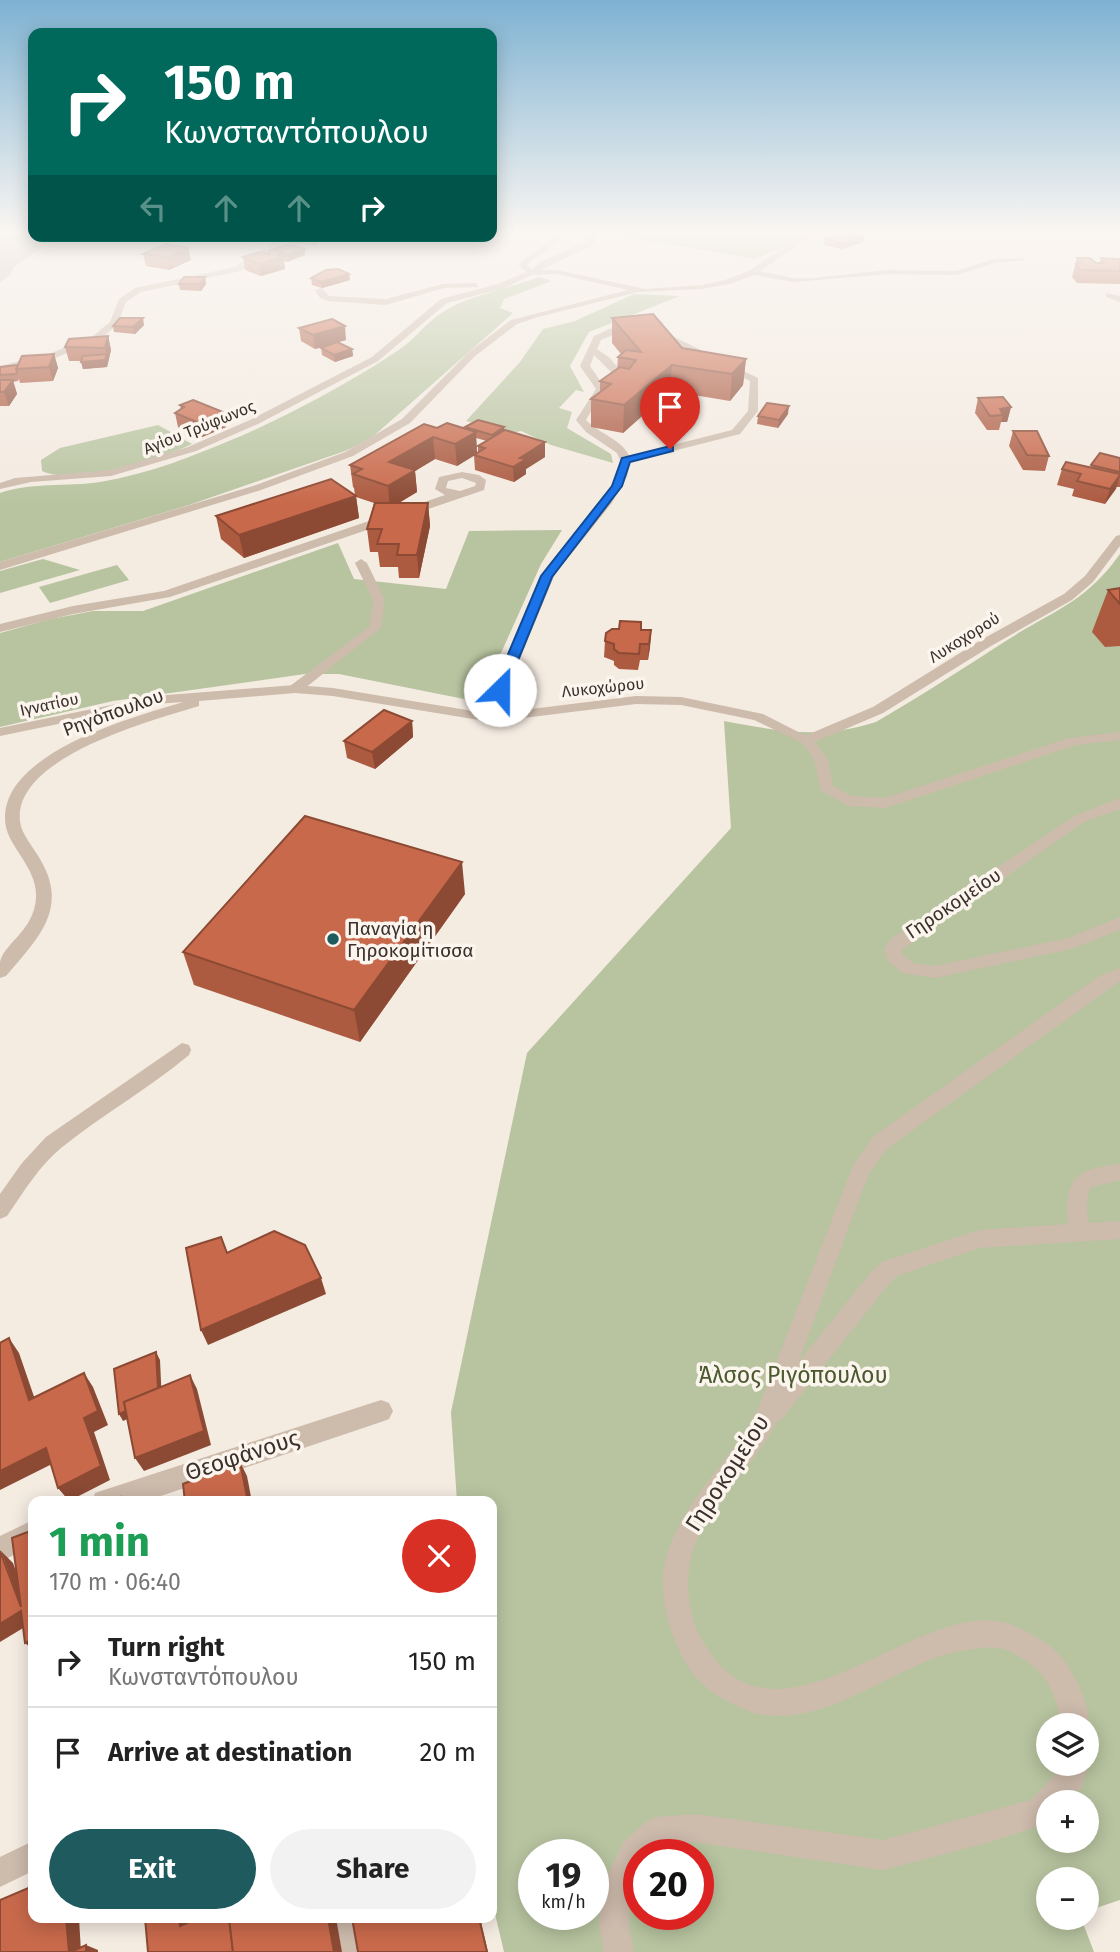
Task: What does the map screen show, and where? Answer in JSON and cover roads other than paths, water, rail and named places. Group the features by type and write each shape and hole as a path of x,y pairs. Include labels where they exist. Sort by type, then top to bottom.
{"street":[{"path":"0,369 52,356 96,338 115,321"},
{"name":"Αγίου Τρύφωνος","path":"0,486 29,479 86,477 118,472 223,438 375,359 420,321"},
{"path":"0,566 257,488 358,450 406,421 472,354 517,321"},
{"path":"601,389 585,366 597,338 616,328 640,327 667,335 695,352 755,380 753,411 736,432 625,460"},
{"path":"489,716 547,576 617,486 625,460 617,445 582,423 584,413 601,389 613,383 619,375 616,369 592,351"},
{"path":"0,628 73,610 166,594 456,495"},
{"name":"Λυκοχορού","path":"807,740 877,710 997,636 1068,597 1090,579 1120,538"},
{"path":"295,689 375,628 379,600 361,563"},
{"name":"Λυκοχώρου","path":"231,693 295,689 332,692 489,716 616,701 670,700 747,714 807,740"},
{"name":"Ιγνατίου","path":"0,732 145,702 231,693"},
{"name":"Ρηγόπουλου","path":"0,971 37,923 44,901 42,879 10,819 11,800 19,786 40,765 70,746 122,726 231,693"},
{"path":"807,740 821,760 826,789 849,801 868,804 901,800 1074,741 1120,736"},
{"name":"Γηροκομείου","path":"1120,803 1079,819 939,912 898,942 893,949 894,957 908,969 935,972 1071,943 1120,923"},
{"name":"Γηροκομείου","path":"1074,1713 1063,1682 1043,1657 1013,1639 993,1634 953,1640 817,1695 789,1702 757,1702 729,1689 710,1675 691,1650 676,1590 678,1556 689,1526 762,1425 856,1182 869,1155 881,1142 1107,980 1120,974"},
{"path":"0,1210 29,1169 59,1138 151,1076 183,1050"},
{"path":"1079,1231 1076,1198 1079,1185 1093,1175 1120,1172"},
{"path":"762,1425 879,1279 890,1269 979,1239 1120,1230"},
{"name":"Θεοφάνους","path":"122,1496 381,1411"},
{"path":"0,1549 28,1535"},
{"path":"1060,1790 1071,1776"},
{"path":"619,1952 614,1925 615,1891 634,1851 656,1832 695,1828 883,1854 990,1828 1036,1813"},
{"path":"0,1872 28,1858"},
{"path":"345,1923 350,1952"}],"place":[{"name":"Παναγία η Γηροκομίτισσα","path":"333,939"}],"park label":[{"name":"Άλσος Ριγόπουλου","path":"793,1375"}]}
